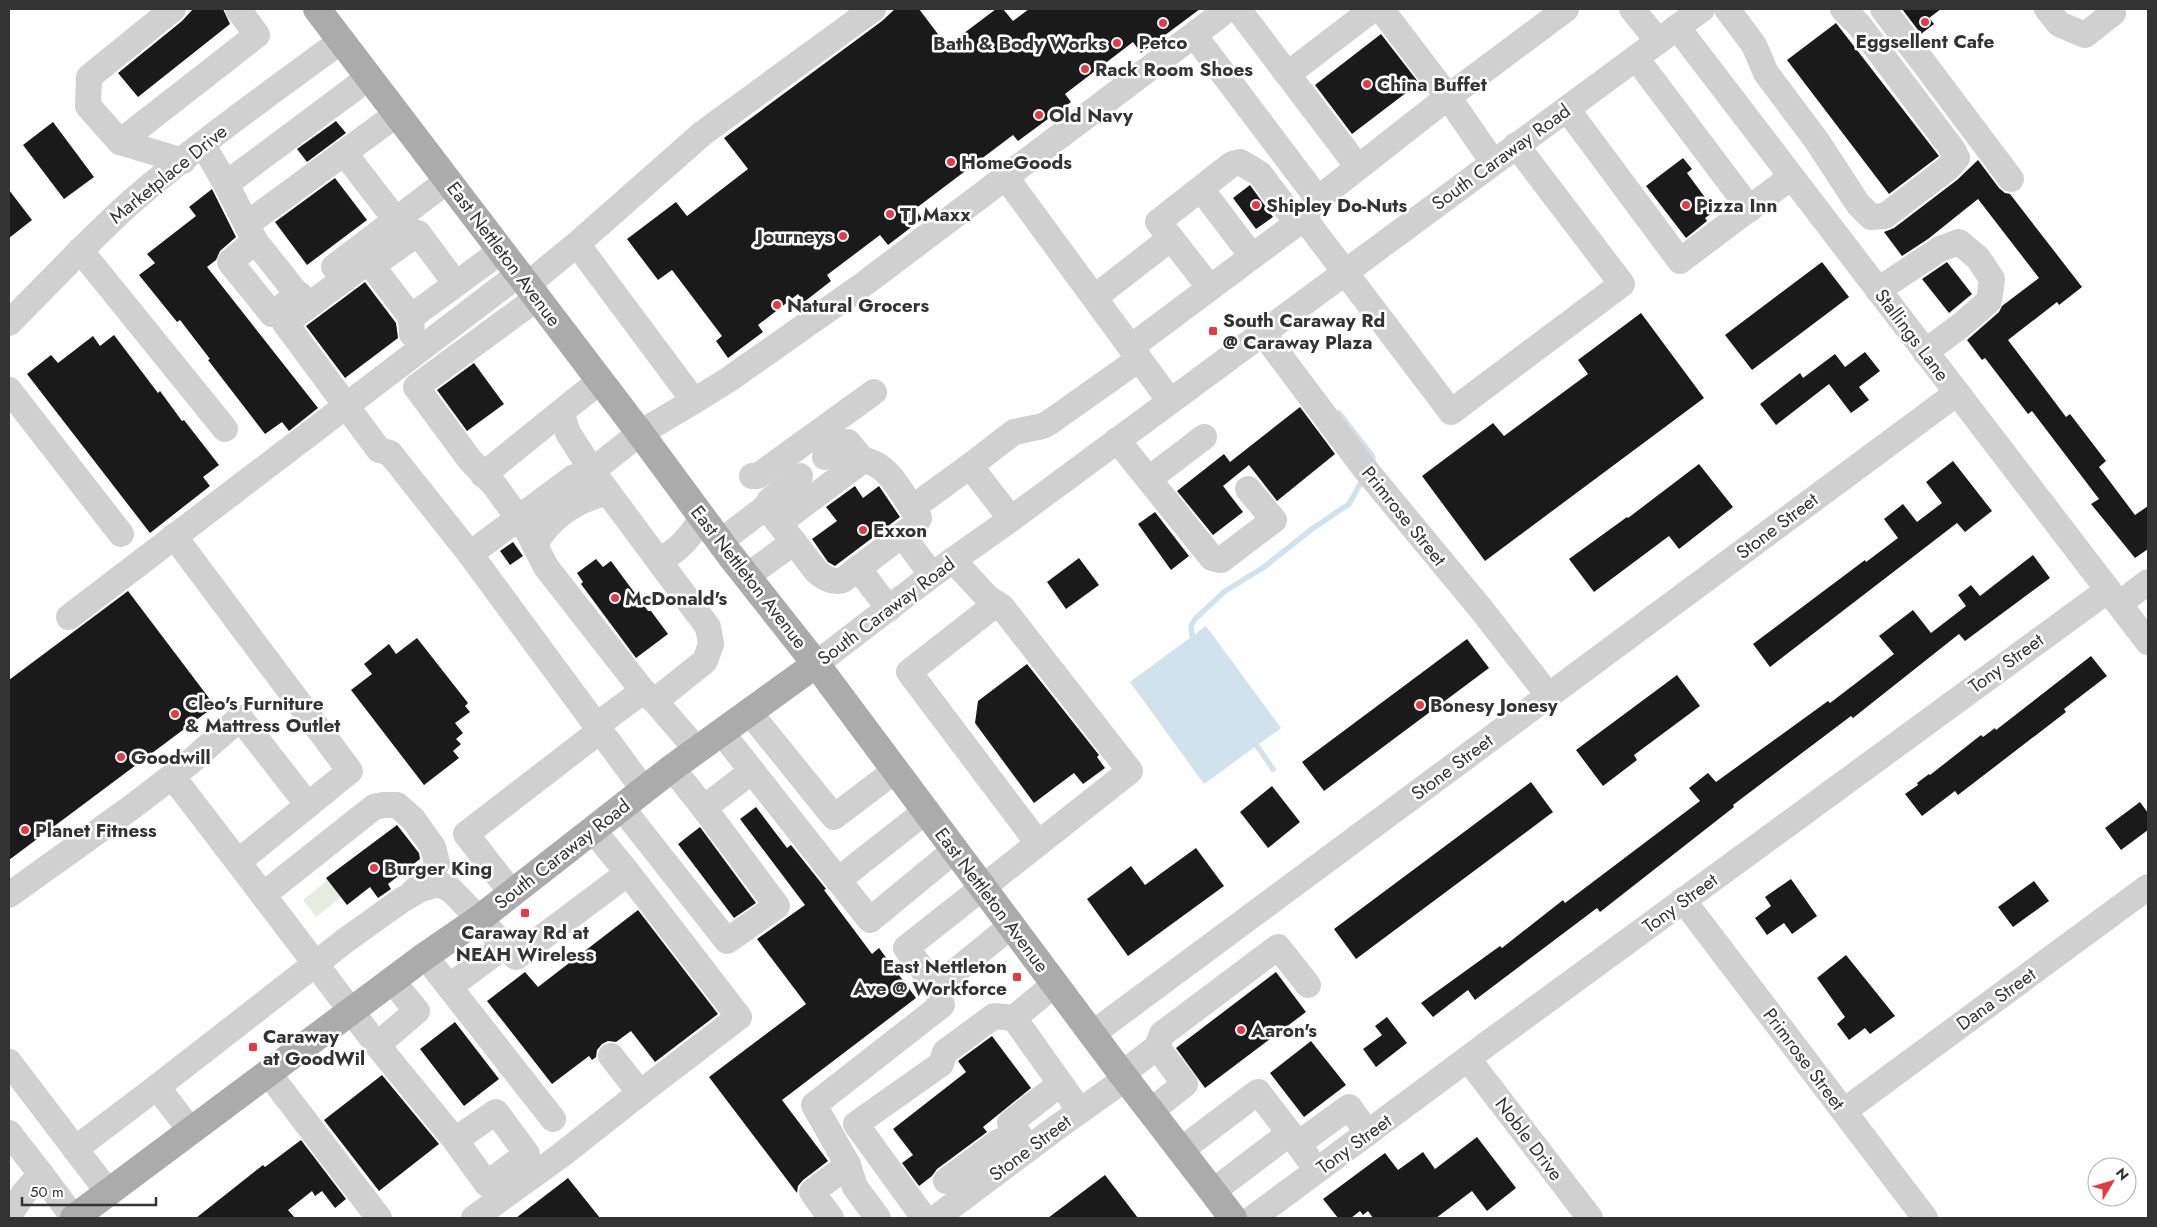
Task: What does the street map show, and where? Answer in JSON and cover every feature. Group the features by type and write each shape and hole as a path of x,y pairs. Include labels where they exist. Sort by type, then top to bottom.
{"main road":[{"name":"East Nettleton Avenue","path":"317,9 640,433 720,542 816,664 1092,1034 1233,1218"},
{"name":"South Caraway Road","path":"74,1218 425,956 479,919 511,892 672,768 816,664"}],"street":[{"path":"173,9 89,77 88,106 120,142 182,162"},
{"path":"120,142 257,36 238,9"},
{"path":"697,750 649,696 546,567 519,519 495,486 470,460 416,387 703,133 874,9"},
{"path":"470,554 574,476 592,471 640,433 715,388 860,287 1228,9"},
{"path":"1238,9 1358,167"},
{"path":"1288,74 1373,9"},
{"path":"1381,9 1448,97 1493,162"},
{"path":"912,508 1014,432 1042,426 1050,422 1135,353 1210,288 1306,213 1358,167 1566,9"},
{"name":"Stallings Lane","path":"1632,9 1667,34 1791,177 2148,642"},
{"name":"South Caraway Road","path":"816,664 942,568 1702,9"},
{"path":"1727,9 1754,45 1766,73 1817,141 1858,204 1871,217"},
{"path":"1840,241 1871,217 1885,216 1948,168 1957,158 1953,150 1859,26 1843,9"},
{"path":"1884,9 2010,179"},
{"path":"2047,9 2059,24 2085,35 2112,11"},
{"path":"1194,35 1345,272 1451,412 1622,284 1516,146"},
{"name":"Marketplace Drive","path":"9,323 80,250 132,202 252,106 341,41"},
{"path":"1636,58 1750,208"},
{"path":"226,184 368,78"},
{"path":"1566,109 1680,261 1791,177"},
{"path":"397,114 251,233 230,262 272,314 447,181"},
{"path":"203,145 226,184 251,233"},
{"path":"1210,288 1158,222 1232,164 1240,162 1260,174 1306,213"},
{"path":"352,163 396,220"},
{"path":"1005,176 1170,401"},
{"path":"1201,189 1252,256"},
{"path":"456,284 418,233 372,266 362,265 285,324 379,450 390,453 470,554 644,790"},
{"path":"1094,297 1171,238"},
{"path":"1878,290 1940,248 1959,242 1978,258 1992,279 1989,301 1925,352"},
{"path":"577,244 694,401"},
{"path":"80,250 225,429"},
{"path":"411,317 501,251"},
{"path":"69,616 174,536 341,398 412,334 411,317 372,266"},
{"path":"341,398 528,286"},
{"name":"Primrose Street","path":"1262,332 1366,470 1481,608 1549,696"},
{"path":"483,475 600,381"},
{"path":"9,390 121,534"},
{"path":"752,476 758,476 874,392"},
{"name":"Stone Street","path":"1092,1034 1957,394"},
{"path":"511,892 466,834 599,727 705,660 711,644 708,627 592,471 568,433 561,412"},
{"path":"1149,479 1204,437"},
{"path":"1117,440 1212,558 1221,560 1274,520 1248,489"},
{"path":"825,457 843,443 848,442 863,460"},
{"path":"720,542 779,524 863,460 872,461 892,478 919,518 918,521 843,580 836,582 825,578 779,524 769,501 800,476"},
{"path":"970,466 1011,519"},
{"path":"535,546 540,534 572,506 591,496 608,493"},
{"path":"658,559 664,558 676,550 702,518"},
{"path":"747,576 779,524"},
{"path":"878,1218 854,1186 848,1165 814,1105 942,1005 936,987 906,948 982,886 1130,771 1002,607 942,568 902,535"},
{"path":"174,536 350,771 238,862"},
{"path":"858,568 889,608"},
{"name":"Tony Street","path":"1253,1218 1683,900 2113,597 2148,582"},
{"path":"996,604 909,672 1038,843"},
{"path":"750,713 834,818 896,770"},
{"path":"9,895 73,851 172,776 240,718 308,805"},
{"path":"722,733 870,920 955,850"},
{"path":"672,768 777,906 697,963"},
{"path":"704,808 752,771"},
{"path":"172,776 377,1045 455,1140 487,1184 516,1175 527,1154 496,1112 455,1140"},
{"path":"75,1149 429,880 437,863 433,847 413,819 397,805 383,805 374,807 263,895"},
{"path":"622,808 727,941"},
{"path":"838,880 926,811"},
{"path":"474,1218 516,1175 640,1092 740,1017 593,830"},
{"path":"402,900 421,889 439,884 451,890 516,956 628,873"},
{"name":"Dana Street","path":"1844,1112 2148,887"},
{"name":"Primrose Street","path":"1683,900 1925,1218"},
{"path":"1254,915 1308,986"},
{"path":"936,987 1011,926"},
{"name":"Stone Street","path":"936,1218 1015,1144 1080,1111 1157,1047 1162,1034 1278,947"},
{"path":"450,987 492,955"},
{"path":"425,956 554,1120"},
{"path":"377,1045 417,1011 392,981"},
{"path":"924,1218 856,1124 941,1064 945,1052 994,1016 1014,1018 1055,984"},
{"path":"1014,1018 1080,1111"},
{"path":"1150,1111 1185,1084 1157,1047"},
{"path":"611,1056 640,1092"},
{"name":"Noble Drive","path":"1468,1059 1590,1218"},
{"path":"9,1062 108,1192"},
{"path":"269,1074 379,1218"},
{"path":"946,1181 1015,1144 1010,1123 1060,1084"},
{"path":"157,1087 191,1131"},
{"path":"1181,1150 1258,1092 1318,1170"},
{"path":"1212,1192 1294,1139 1349,1107 1368,1133"},
{"path":"45,1110 10,1134 74,1218"},
{"path":"831,1218 812,1192 848,1165"},
{"path":"10,1217 25,1192 41,1174"}],"shaded area":[{"path":"328,880 341,897 316,917 303,900"}],"water":[{"path":"1206,626 1281,728 1204,784 1130,682"}],"building":[{"path":"193,9 223,9 230,24 138,97 118,73 182,21"},
{"path":"895,9 919,9 947,46 996,9 1003,9 1013,21 1029,9 1200,9 1141,53 1133,42 1065,94 1071,102 1018,141 1013,135 915,209 922,219 888,245 880,235 827,275 831,281 804,302 798,294 758,325 763,332 728,358 716,341 722,336 672,270 658,280 627,239 676,202 687,216 748,169 724,138 882,21"},
{"name":"Eggsellent Cafe","path":"1902,9 1941,9 1929,18 1934,24 1921,34"},
{"path":"1836,23 1939,156 1889,194 1787,60"},
{"name":"China Buffet","path":"1381,34 1419,83 1352,134 1315,85"},
{"path":"336,121 346,133 307,162 297,149"},
{"path":"53,122 94,177 64,199 23,145"},
{"name":"Pizza Inn","path":"1683,158 1692,169 1687,173 1715,211 1705,218 1707,221 1686,238 1646,186"},
{"path":"1978,160 1999,188 2005,193 2010,194 2082,287 2059,305 2057,302 2008,340 2066,417 2070,414 2106,461 2099,467 2135,515 2148,506 2148,549 2135,558 2091,504 2099,499 2032,411 2028,414 1985,358 1982,360 1967,340 1999,312 2002,306 2039,278 1978,199 1928,239 1902,256 1884,232 1894,228 1957,180"},
{"path":"335,178 367,220 307,265 275,222"},
{"name":"Shipley Do-Nuts","path":"1250,185 1273,217 1256,229 1233,198"},
{"path":"212,189 236,237 220,251 216,260 207,267 318,408 289,431 282,422 265,434 180,320 177,322 139,275 155,263 147,254 196,216 189,207"},
{"path":"9,190 32,220 9,238"},
{"path":"1822,262 1849,297 1752,370 1725,335"},
{"path":"1947,262 1972,294 1949,313 1922,279"},
{"path":"365,282 396,323 398,338 345,378 306,326"},
{"path":"1641,313 1704,398 1485,561 1422,476 1493,423 1504,436 1588,374 1578,360"},
{"path":"114,335 158,393 160,391 182,421 184,420 219,465 203,477 210,486 150,533 27,374 51,355 58,363 93,336 100,346"},
{"path":"1865,352 1880,371 1859,387 1869,400 1851,413 1829,384 1776,425 1760,404 1800,373 1803,378 1835,354 1845,367"},
{"path":"474,363 504,404 467,431 437,390"},
{"path":"1300,407 1335,454 1277,501 1249,465 1223,486 1243,512 1213,535 1177,491 1224,454 1230,462"},
{"path":"1953,461 1992,511 1965,532 1957,523 1770,667 1753,644 1865,560 1866,562 1898,538 1884,519 1903,504 1917,522 1942,503 1926,482"},
{"path":"1699,464 1733,507 1679,549 1669,536 1594,592 1569,559 1628,518"},
{"name":"Exxon","path":"855,486 863,498 879,486 900,517 835,566 828,562 812,539 837,521 826,507"},
{"path":"1155,512 1189,556 1171,570 1138,524"},
{"path":"513,542 523,556 510,565 500,551"},
{"path":"2033,555 2050,578 1965,641 1959,634 1853,718 1851,716 1733,805 1734,807 1600,912 1597,908 1475,1000 1468,990 1433,1017 1421,1003 1500,946 1502,948 1563,900 1565,903 1700,801 1689,788 1708,773 1716,782 1828,701 1830,703 1894,654 1879,636 1913,610 1931,633 1966,606 1958,595 1971,585 1980,596"},
{"path":"1079,558 1099,585 1066,609 1047,582"},
{"name":"McDonald's","path":"596,559 603,567 611,561 648,611 651,611 668,634 636,658 581,584 583,582 577,573"},
{"path":"128,591 215,706 9,860 9,680"},
{"path":"417,638 468,703 465,706 470,712 455,723 463,733 456,739 461,744 453,751 459,758 424,785 351,690 372,674 364,664 389,644 396,654"},
{"path":"1467,639 1489,668 1324,791 1302,762"},
{"path":"2091,656 2107,676 2064,709 2066,712 1958,795 1955,791 1922,816 1905,794 1981,735 1983,737 1995,728 1996,730"},
{"path":"1027,664 1099,755 1097,757 1105,768 1083,784 1074,773 1034,803 975,723 978,701"},
{"path":"1677,675 1700,706 1634,755 1637,760 1603,786 1576,750"},
{"path":"1531,782 1553,812 1356,959 1334,929"},
{"path":"1272,786 1300,822 1268,848 1240,812"},
{"path":"2140,802 2148,813 2148,830 2121,850 2105,828"},
{"path":"756,807 787,848 791,845 826,889 824,890 872,954 879,948 916,998 782,1100 828,1161 803,1180 798,1186 797,1193 709,1077 806,1004 757,939 805,905 740,819"},
{"name":"Burger King","path":"397,825 419,853 420,859 388,884 391,889 378,898 370,887 347,905 326,878"},
{"path":"700,827 756,903 734,918 678,844"},
{"path":"1196,848 1224,886 1128,956 1087,899 1131,866 1145,885"},
{"path":"1791,879 1817,916 1792,934 1784,923 1767,935 1755,918 1771,906 1765,897"},
{"path":"2034,881 2049,901 2013,927 1998,907"},
{"path":"638,910 718,1014 655,1062 631,1031 616,1042 608,1041 602,1044 597,1050 596,1057 592,1060 589,1056 552,1084 487,1001 525,972 538,987"},
{"path":"1846,955 1895,1016 1870,1034 1865,1028 1849,1040 1837,1024 1845,1017 1817,978"},
{"name":"Aaron's","path":"1276,972 1306,1012 1205,1088 1176,1048"},
{"path":"1387,1017 1407,1043 1376,1067 1363,1049 1382,1035 1375,1026"},
{"path":"455,1022 499,1079 464,1106 420,1049"},
{"path":"992,1036 1031,1088 983,1127 987,1132 937,1169 932,1176 919,1186 902,1163 913,1155 893,1129 966,1072 958,1061"},
{"path":"1311,1041 1346,1085 1304,1117 1270,1073"},
{"path":"382,1075 439,1144 379,1191 324,1120"},
{"path":"1477,1137 1516,1188 1487,1211 1472,1191 1436,1218 1373,1218 1368,1211 1363,1215 1360,1211 1351,1218 1338,1218 1323,1199 1385,1153 1398,1170 1423,1152 1435,1169"},
{"path":"301,1140 346,1199 335,1208 322,1191 315,1196 312,1191 288,1210 295,1218 196,1218 263,1165 265,1167"},
{"path":"1105,1175 1138,1218 1048,1218"},
{"path":"568,1178 600,1218 516,1218"}],"waterway":[{"path":"1339,413 1373,457 1373,463"},
{"path":"1192,636 1191,626 1195,619 1224,592 1264,567 1312,529 1349,504 1363,479"},
{"path":"1257,746 1273,769"}],"place":[{"name":"Eggsellent Cafe","path":"1925,22"},
{"name":"Petco","path":"1163,23"},
{"name":"Bath & Body Works","path":"1117,43"},
{"name":"Rack Room Shoes","path":"1085,69"},
{"name":"China Buffet","path":"1367,84"},
{"name":"Old Navy","path":"1039,115"},
{"name":"HomeGoods","path":"951,162"},
{"name":"Shipley Do-Nuts","path":"1256,205"},
{"name":"Pizza Inn","path":"1686,205"},
{"name":"TJ Maxx","path":"890,214"},
{"name":"Journeys","path":"843,236"},
{"name":"Natural Grocers","path":"777,305"},
{"name":"South Caraway Rd @ Caraway Plaza","path":"1213,331"},
{"name":"Exxon","path":"863,530"},
{"name":"McDonald's","path":"615,598"},
{"name":"Bonesy Jonesy","path":"1420,705"},
{"name":"Cleo's Furniture & Mattress Outlet","path":"175,714"},
{"name":"Goodwill","path":"121,757"},
{"name":"Planet Fitness","path":"25,830"},
{"name":"Burger King","path":"374,868"},
{"name":"Caraway Rd at NEAH Wireless","path":"525,913"},
{"name":"East Nettleton Ave @ Workforce","path":"1017,977"},
{"name":"Aaron's","path":"1241,1030"},
{"name":"Caraway at GoodWil","path":"253,1047"}]}
